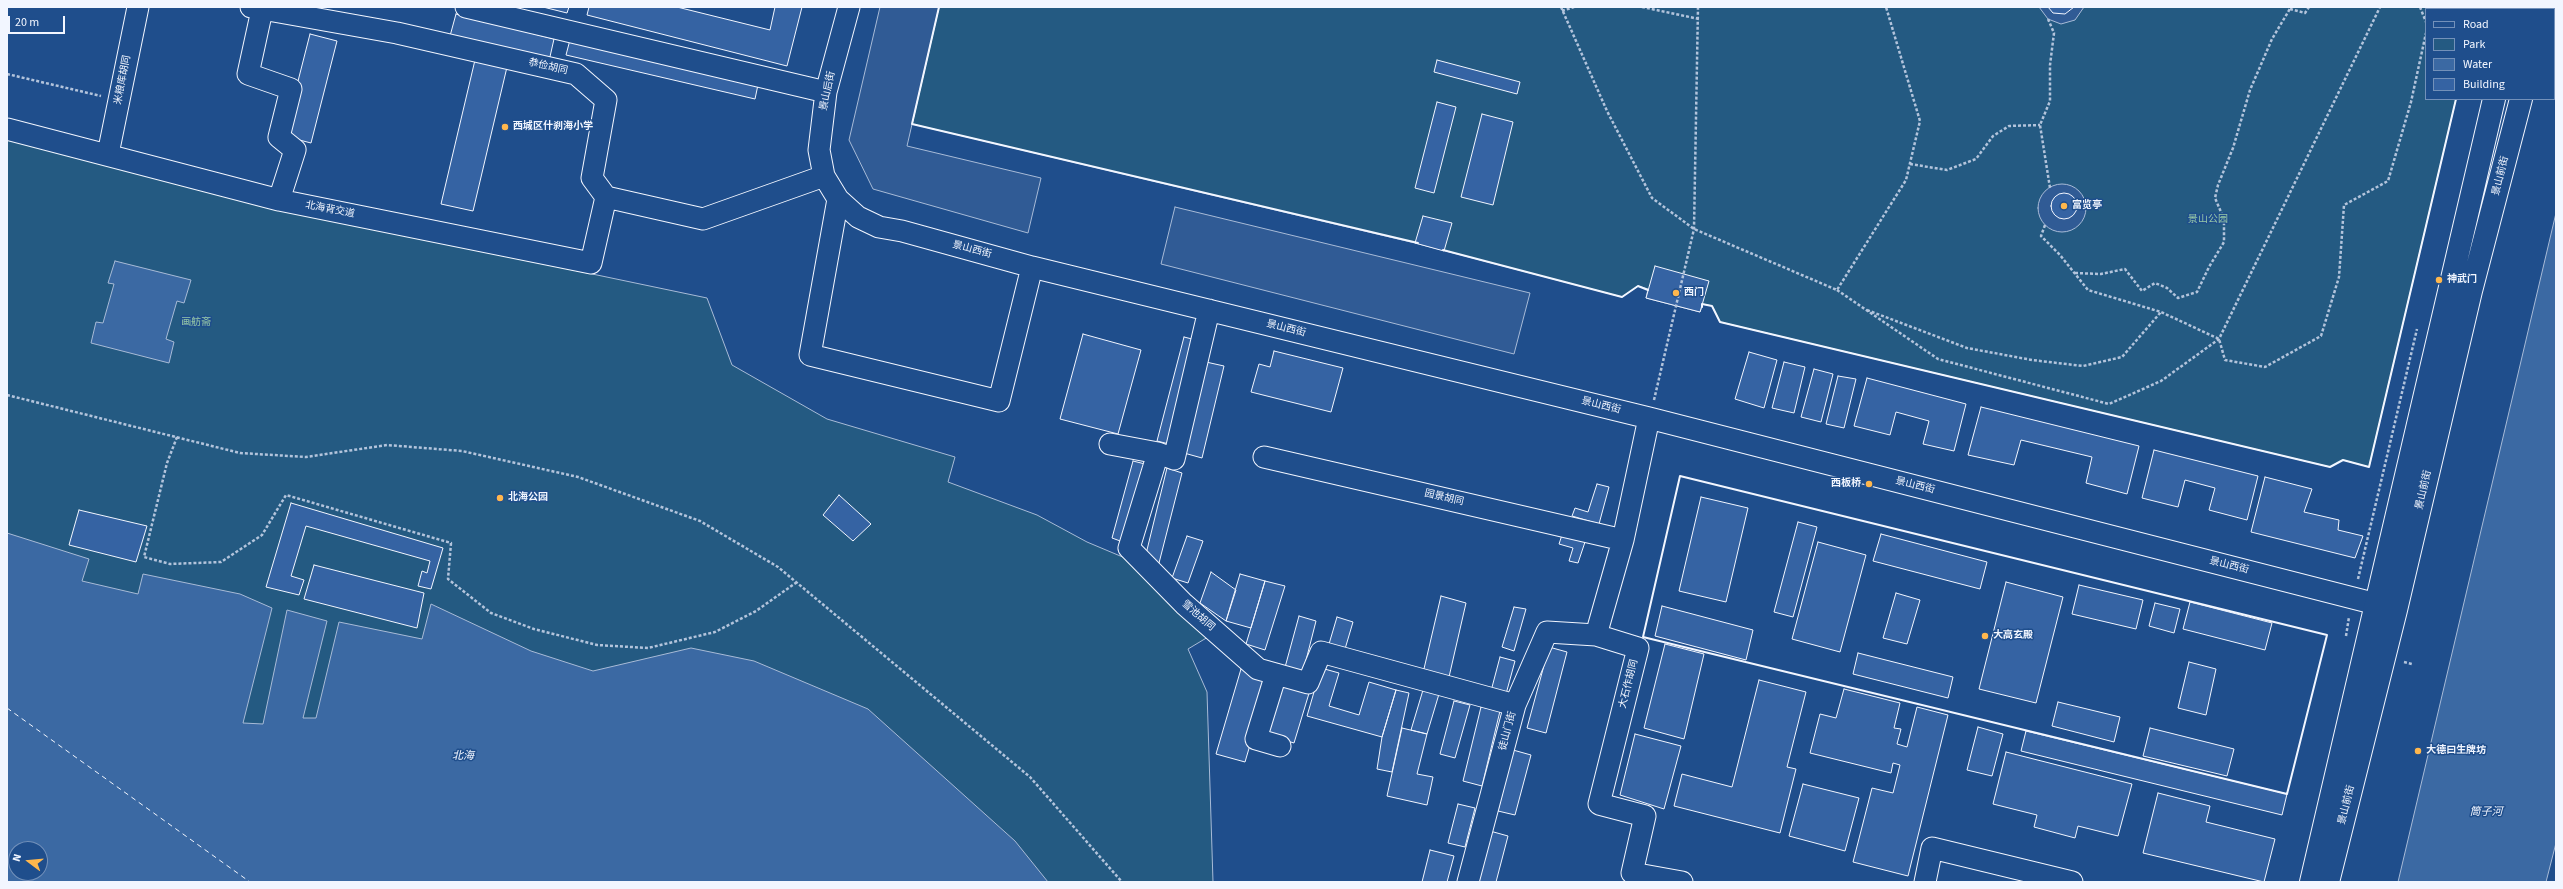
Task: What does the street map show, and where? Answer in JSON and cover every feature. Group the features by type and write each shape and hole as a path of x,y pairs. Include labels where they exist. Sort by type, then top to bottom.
{"main road":[{"name":"景山前街","path":"2328,882 2494,100"},
{"name":"景山前街","path":"2311,882 2470,298 2521,100"}],"street":[{"name":"米粮库胡同","path":"108,154 138,7"},
{"path":"466,7 826,92"},
{"name":"景山后街","path":"824,176 819,150 826,92 849,7"},
{"path":"256,8 248,74 292,89 279,137 295,150 279,200"},
{"name":"恭俭胡同","path":"256,8 397,33 576,74 606,100 592,178 606,197"},
{"name":"北海背交道","path":"7,129 108,154 279,200 591,263 606,197"},
{"path":"606,197 703,219 824,176"},
{"name":"景山西街","path":"824,176 838,199 858,217 879,227 902,231 1032,267 1649,418 2387,607"},
{"path":"838,199 810,355 999,401 1032,267"},
{"path":"1110,444 1158,453 1174,459 1209,310"},
{"path":"1596,635 1623,540 1649,418"},
{"name":"雪池胡同","path":"1158,453 1129,548 1184,604 1258,669 1308,683 1321,652 1515,705"},
{"name":"园景胡同","path":"1264,457 1623,540"},
{"name":"徒山门街","path":"1468,882 1515,705 1547,632 1596,635"},
{"name":"大石作胡同","path":"1596,635 1638,648 1599,804 1645,816 1632,873 1682,882"},
{"path":"1276,674 1256,739 1280,746"},
{"path":"1925,882 1932,848 2072,882"}],"path":[{"path":"1561,7 1607,111 1652,198 1694,229 1837,290 1938,359 2109,404 2161,380 2219,339 2380,7"},
{"path":"1562,11 1574,7"},
{"path":"1642,7 1698,19"},
{"path":"1649,418 1694,229 1698,7"},
{"path":"1837,290 1906,180 1920,121 1886,7"},
{"path":"2074,273 2101,274 2125,269 2142,291 2155,283 2167,288 2178,298 2197,292 2209,267 2224,242 2224,219 2215,198 2218,184 2233,148 2250,90 2272,39 2291,8 2306,13 2309,7"},
{"path":"2420,7 2425,20"},
{"path":"2048,19 2054,33 2050,65 2050,101 2040,125 2050,188"},
{"path":"2045,224 2041,236 2088,290 2161,312 2219,339 2225,360 2265,367 2320,336 2340,277 2344,205 2388,181 2411,102 2425,38"},
{"path":"7,74 119,100"},
{"path":"1910,164 1947,170 1976,159 1993,136 2009,126 2040,125"},
{"path":"1864,308 1967,348 2032,360 2083,366 2122,357 2161,312"},
{"path":"7,395 240,453 306,457 387,445 462,451 578,477 700,521 778,567 1030,778 1122,882"},
{"path":"176,437 167,463 144,557 170,564 221,562 262,535 286,495 451,543 448,579 491,613 534,628 597,645 648,648 715,632 756,611 797,582"}],"green space":[{"name":"景山公园","path":"939,7 2478,7 2425,8 2425,100 2456,100 2369,467 2343,460 2330,467 1720,322 1712,306 1703,304 1700,312 1646,298 1648,289 1638,286 1622,297 1415,243 912,124"},
{"name":"北海公园","path":"7,136 291,211 707,298 732,365 827,419 955,457 948,482 1037,515 1087,542 1125,558 1208,637 1188,649 1207,692 1213,882 7,882"}],"shaded area":[{"path":"880,7 939,7 907,146 1041,178 1028,233 873,189 849,140"},
{"path":"2039,7 2084,7 2075,20 2061,24 2048,19"},
{"path":"2057,184 2067,184 2079,191 2086,203 2086,213 2079,225 2067,232 2057,232 2049,228 2042,221 2038,213 2038,203 2042,195 2049,188"},
{"path":"1175,207 1530,293 1514,354 1161,264"}],"water":[{"name":"筒子河","path":"2556,213 2556,843 2546,882 2398,882"},
{"path":"115,261 191,280 184,303 177,301 166,339 174,342 169,363 91,343 96,322 103,323 114,284 108,283"},
{"name":"北海","path":"7,533 89,559 82,581 138,594 143,574 240,594 272,608 243,723 263,724 287,610 327,621 303,718 316,718 339,622 422,639 431,604 531,651 593,671 691,648 754,661 868,709 1015,841 1048,882 7,882"}],"building":[{"path":"543,7 569,7 567,13"},
{"path":"589,7 677,7 770,30 775,7 802,7 787,66 587,15"},
{"path":"2048,7 2074,7 2065,14 2053,13"},
{"path":"456,14 554,39 549,61 450,36"},
{"path":"310,34 337,41 311,143 284,136"},
{"path":"571,36 759,80 755,99 566,55"},
{"path":"475,60 507,67 473,211 441,204"},
{"path":"1437,60 1520,82 1517,94 1434,72"},
{"path":"1437,102 1456,107 1434,193 1415,188"},
{"path":"1482,114 1513,122 1493,205 1461,197"},
{"name":"富览亭","path":"2064,193 2073,197 2077,206 2073,215 2064,219 2055,215 2051,206 2055,197"},
{"path":"1423,216 1452,223 1444,251 1415,243"},
{"name":"西门","path":"1655,266 1709,281 1700,312 1646,298"},
{"path":"1083,334 1141,350 1118,434 1060,419"},
{"path":"1184,337 1196,340 1169,444 1157,441"},
{"path":"1274,351 1343,368 1331,412 1251,392 1259,364 1270,367"},
{"path":"1749,352 1777,360 1764,408 1735,399"},
{"path":"1206,362 1224,366 1202,458 1184,453"},
{"path":"1784,362 1805,367 1794,413 1772,408"},
{"path":"1814,369 1833,374 1821,422 1801,417"},
{"path":"1838,376 1856,379 1844,428 1826,424"},
{"path":"1867,378 1966,404 1954,451 1923,444 1929,421 1896,412 1890,435 1854,426"},
{"path":"1981,407 2139,446 2127,494 2086,483 2092,457 2021,440 2014,465 1968,455"},
{"path":"2154,450 2258,476 2247,520 2209,510 2215,488 2185,480 2178,507 2142,498"},
{"path":"1133,461 1145,464 1123,542 1112,538"},
{"path":"1167,468 1182,473 1159,563 1146,554"},
{"path":"2265,477 2312,489 2304,512 2339,520 2338,530 2363,536 2355,558 2251,532"},
{"path":"1597,484 1609,487 1599,524 1572,516 1575,508 1588,512"},
{"path":"839,495 871,524 853,541 823,515"},
{"path":"1701,497 1748,508 1726,602 1679,591"},
{"path":"291,503 443,548 431,589 418,586 422,571 427,573 430,561 306,526 291,576 304,580 299,595 266,587"},
{"path":"79,510 147,526 136,562 69,545"},
{"path":"1798,522 1817,527 1793,617 1774,612"},
{"path":"1881,534 1987,562 1980,589 1873,561"},
{"path":"1562,535 1585,542 1578,563 1569,561 1573,548 1559,544"},
{"path":"1187,536 1203,541 1188,583 1172,578"},
{"path":"1818,542 1866,555 1840,652 1792,639"},
{"path":"314,565 424,593 417,628 304,599"},
{"path":"1211,572 1236,590 1226,621 1200,603"},
{"path":"1240,574 1265,581 1251,628 1226,621"},
{"path":"1265,581 1285,586 1265,650 1246,644"},
{"path":"2006,582 2063,597 2036,703 1979,689"},
{"path":"2079,585 2143,600 2136,629 2072,614"},
{"path":"1896,593 1920,600 1907,644 1883,638"},
{"path":"1441,596 1466,603 1449,677 1423,673"},
{"path":"2190,602 2272,623 2265,650 2183,629"},
{"path":"2155,603 2180,609 2174,633 2149,626"},
{"path":"1662,606 1753,630 1746,660 1655,636"},
{"path":"1514,607 1526,609 1514,651 1502,647"},
{"path":"1299,616 1316,621 1302,676 1284,671"},
{"path":"1337,617 1353,622 1345,649 1329,644"},
{"path":"1665,644 1704,654 1684,739 1644,728"},
{"path":"1549,647 1567,652 1546,733 1527,728"},
{"path":"1858,653 1953,677 1948,698 1853,674"},
{"path":"1500,657 1515,661 1506,694 1491,691"},
{"path":"2189,662 2216,669 2206,715 2178,708"},
{"path":"1321,668 1339,673 1329,706 1359,715 1369,682 1396,690 1382,737 1307,716"},
{"path":"1241,669 1270,677 1245,762 1216,754"},
{"path":"1759,680 1806,692 1787,767 1796,769 1780,833 1674,806 1682,774 1732,787"},
{"path":"1280,681 1310,690 1294,743 1264,734"},
{"path":"1844,689 1900,703 1894,728 1901,729 1897,744 1907,747 1917,707 1948,715 1908,876 1853,862 1872,788 1893,793 1900,765 1893,763 1891,773 1810,753 1820,714 1836,718"},
{"path":"1396,690 1409,693 1392,772 1377,769 1382,737"},
{"path":"1423,690 1439,694 1427,734 1411,730"},
{"path":"1454,701 1470,705 1455,758 1440,754"},
{"path":"2058,702 2120,717 2114,742 2052,726"},
{"path":"1481,707 1500,711 1482,786 1463,781"},
{"path":"1978,727 2003,734 1992,776 1967,770"},
{"path":"1402,728 1427,734 1417,774 1433,777 1427,805 1387,796"},
{"path":"2150,728 2234,749 2227,776 2143,756"},
{"path":"2026,731 2287,794 2282,815 2021,751"},
{"path":"1635,734 1681,746 1664,809 1620,795"},
{"path":"1513,750 1531,755 1515,815 1498,811"},
{"path":"2006,752 2132,784 2118,836 2078,826 2075,838 2034,827 2037,815 1993,804"},
{"path":"1803,784 1859,798 1845,851 1789,836"},
{"path":"2158,793 2210,806 2206,822 2275,839 2264,882 2143,853"},
{"path":"1458,804 1475,808 1465,847 1448,843"},
{"path":"1490,831 1508,836 1496,882 1477,882"},
{"path":"1430,850 1454,856 1447,882 1422,882"}],"ferry route":[{"path":"7,708 250,882"}],"wall":[{"path":"939,7 912,124 1418,243"},
{"path":"1702,307 1702,304 1712,306 1720,322 2330,467 2343,460 2369,467 2456,100"},
{"path":"1443,250 1622,297 1638,286 1648,290"},
{"path":"1680,476 2327,635 2287,794 1643,637 1680,476"}],"place":[{"name":"西城区什刹海小学","path":"505,127"},
{"name":"富览亭","path":"2064,206"},
{"name":"神武门","path":"2439,280"},
{"name":"西门","path":"1676,293"},
{"name":"西板桥","path":"1869,484"},
{"name":"北海公园","path":"500,498"},
{"name":"大高玄殿","path":"1985,636"},
{"name":"大德曰生牌坊","path":"2418,751"}],"park label":[{"name":"画舫斋","path":"196,323"}]}
